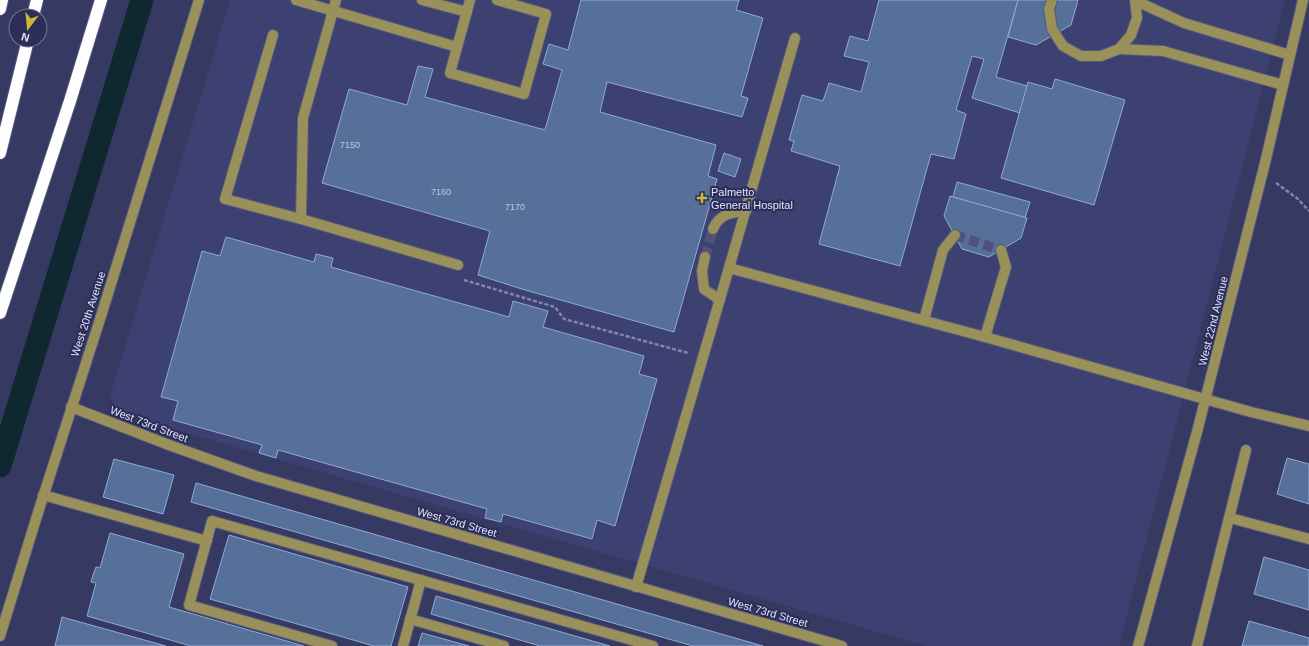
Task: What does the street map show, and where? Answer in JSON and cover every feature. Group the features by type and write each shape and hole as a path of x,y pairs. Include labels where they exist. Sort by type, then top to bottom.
{"highway":[{"path":"0,8 2,0"},
{"path":"0,313 70,101 101,0"},
{"path":"0,153 26,48"}],"street":[{"name":"West 20th Avenue","path":"0,636 43,495 102,313 200,0"},
{"path":"296,0 457,47"},
{"path":"301,219 303,118 336,0"},
{"path":"422,0 467,12"},
{"path":"470,0 450,74 524,94 546,14 497,0"},
{"path":"1052,0 1049,9 1052,29 1063,46 1080,56 1101,56 1120,49 1164,51 1283,85"},
{"path":"1120,49 1132,35 1137,18 1135,0"},
{"path":"1135,0 1184,23 1290,54"},
{"name":"West 22nd Avenue","path":"1138,646 1205,399 1262,174 1303,0"},
{"path":"274,35 225,199 301,219 458,265"},
{"path":"636,587 702,357 746,212 795,38"},
{"path":"713,228 716,221 731,212 746,212"},
{"path":"924,320 943,250 955,235"},
{"path":"985,337 1006,267 1001,250"},
{"path":"705,257 702,271 704,289 720,300"},
{"path":"729,268 924,320 1251,412 1309,426"},
{"name":"West 73rd Street","path":"71,407 169,445 256,476 842,646"},
{"path":"1197,646 1246,450"},
{"path":"43,495 207,542"},
{"path":"1230,518 1309,539"},
{"path":"332,646 189,606 212,521 654,646"},
{"path":"403,646 421,580"},
{"path":"410,619 504,646"}],"path":[{"path":"1262,174 1280,185 1298,199 1309,211"},
{"path":"458,265 464,281 555,307 564,319 702,357"}],"shaded area":[{"name":"Palmetto General Hospital","path":"230,0 1285,0 1119,646 926,646 152,423 116,410 110,396"}],"building":[{"path":"581,0 739,0 736,10 763,18 741,96 748,98 742,117 607,82 600,112 716,145 708,176 717,179 674,332 525,290 478,275 490,231 322,183 349,89 407,105 418,66 433,69 425,97 545,130 562,70 543,64 549,44 568,50"},
{"path":"879,0 1018,0 996,77 1027,86 1020,113 972,98 984,59 972,56 956,110 966,114 954,159 931,154 900,266 819,244 840,166 791,151 794,141 789,140 802,95 823,101 829,83 861,92 869,62 844,56 850,36 868,41"},
{"path":"1018,0 1078,0 1071,25 1036,45 1008,37"},
{"path":"1055,79 1125,100 1094,205 1001,178 1028,82 1052,89"},
{"path":"724,153 741,159 735,177 718,171"},
{"path":"957,182 1030,202 1025,218 953,197"},
{"path":"950,196 1027,218 1021,238 989,257 962,249 944,216"},
{"path":"226,237 314,262 316,254 333,258 331,267 509,317 513,301 548,311 543,327 644,356 639,374 657,379 615,526 597,520 592,539 503,514 501,522 485,518 487,509 278,450 276,458 259,453 262,445 173,420 178,401 161,397 202,251 220,256"},
{"path":"1287,458 1309,464 1309,504 1277,494"},
{"path":"114,459 174,475 163,514 103,497"},
{"path":"196,483 763,646 693,646 191,502"},
{"path":"110,533 184,554 169,607 304,646 191,646 87,616 96,583 91,582 96,567 100,568"},
{"path":"229,535 408,587 391,646 374,646 210,599"},
{"path":"1264,557 1309,570 1309,610 1254,594"},
{"path":"436,596 610,646 540,646 431,614"},
{"path":"62,617 166,646 55,646"},
{"path":"1249,621 1309,638 1309,646 1242,646"},
{"path":"422,633 469,646 418,646"}],"waterway":[{"path":"0,466 142,0"}],"tunnel":[{"path":"705,257 713,229"},
{"path":"955,235 1001,250"}],"place":[{"name":"Palmetto General Hospital","path":"702,198"}]}
